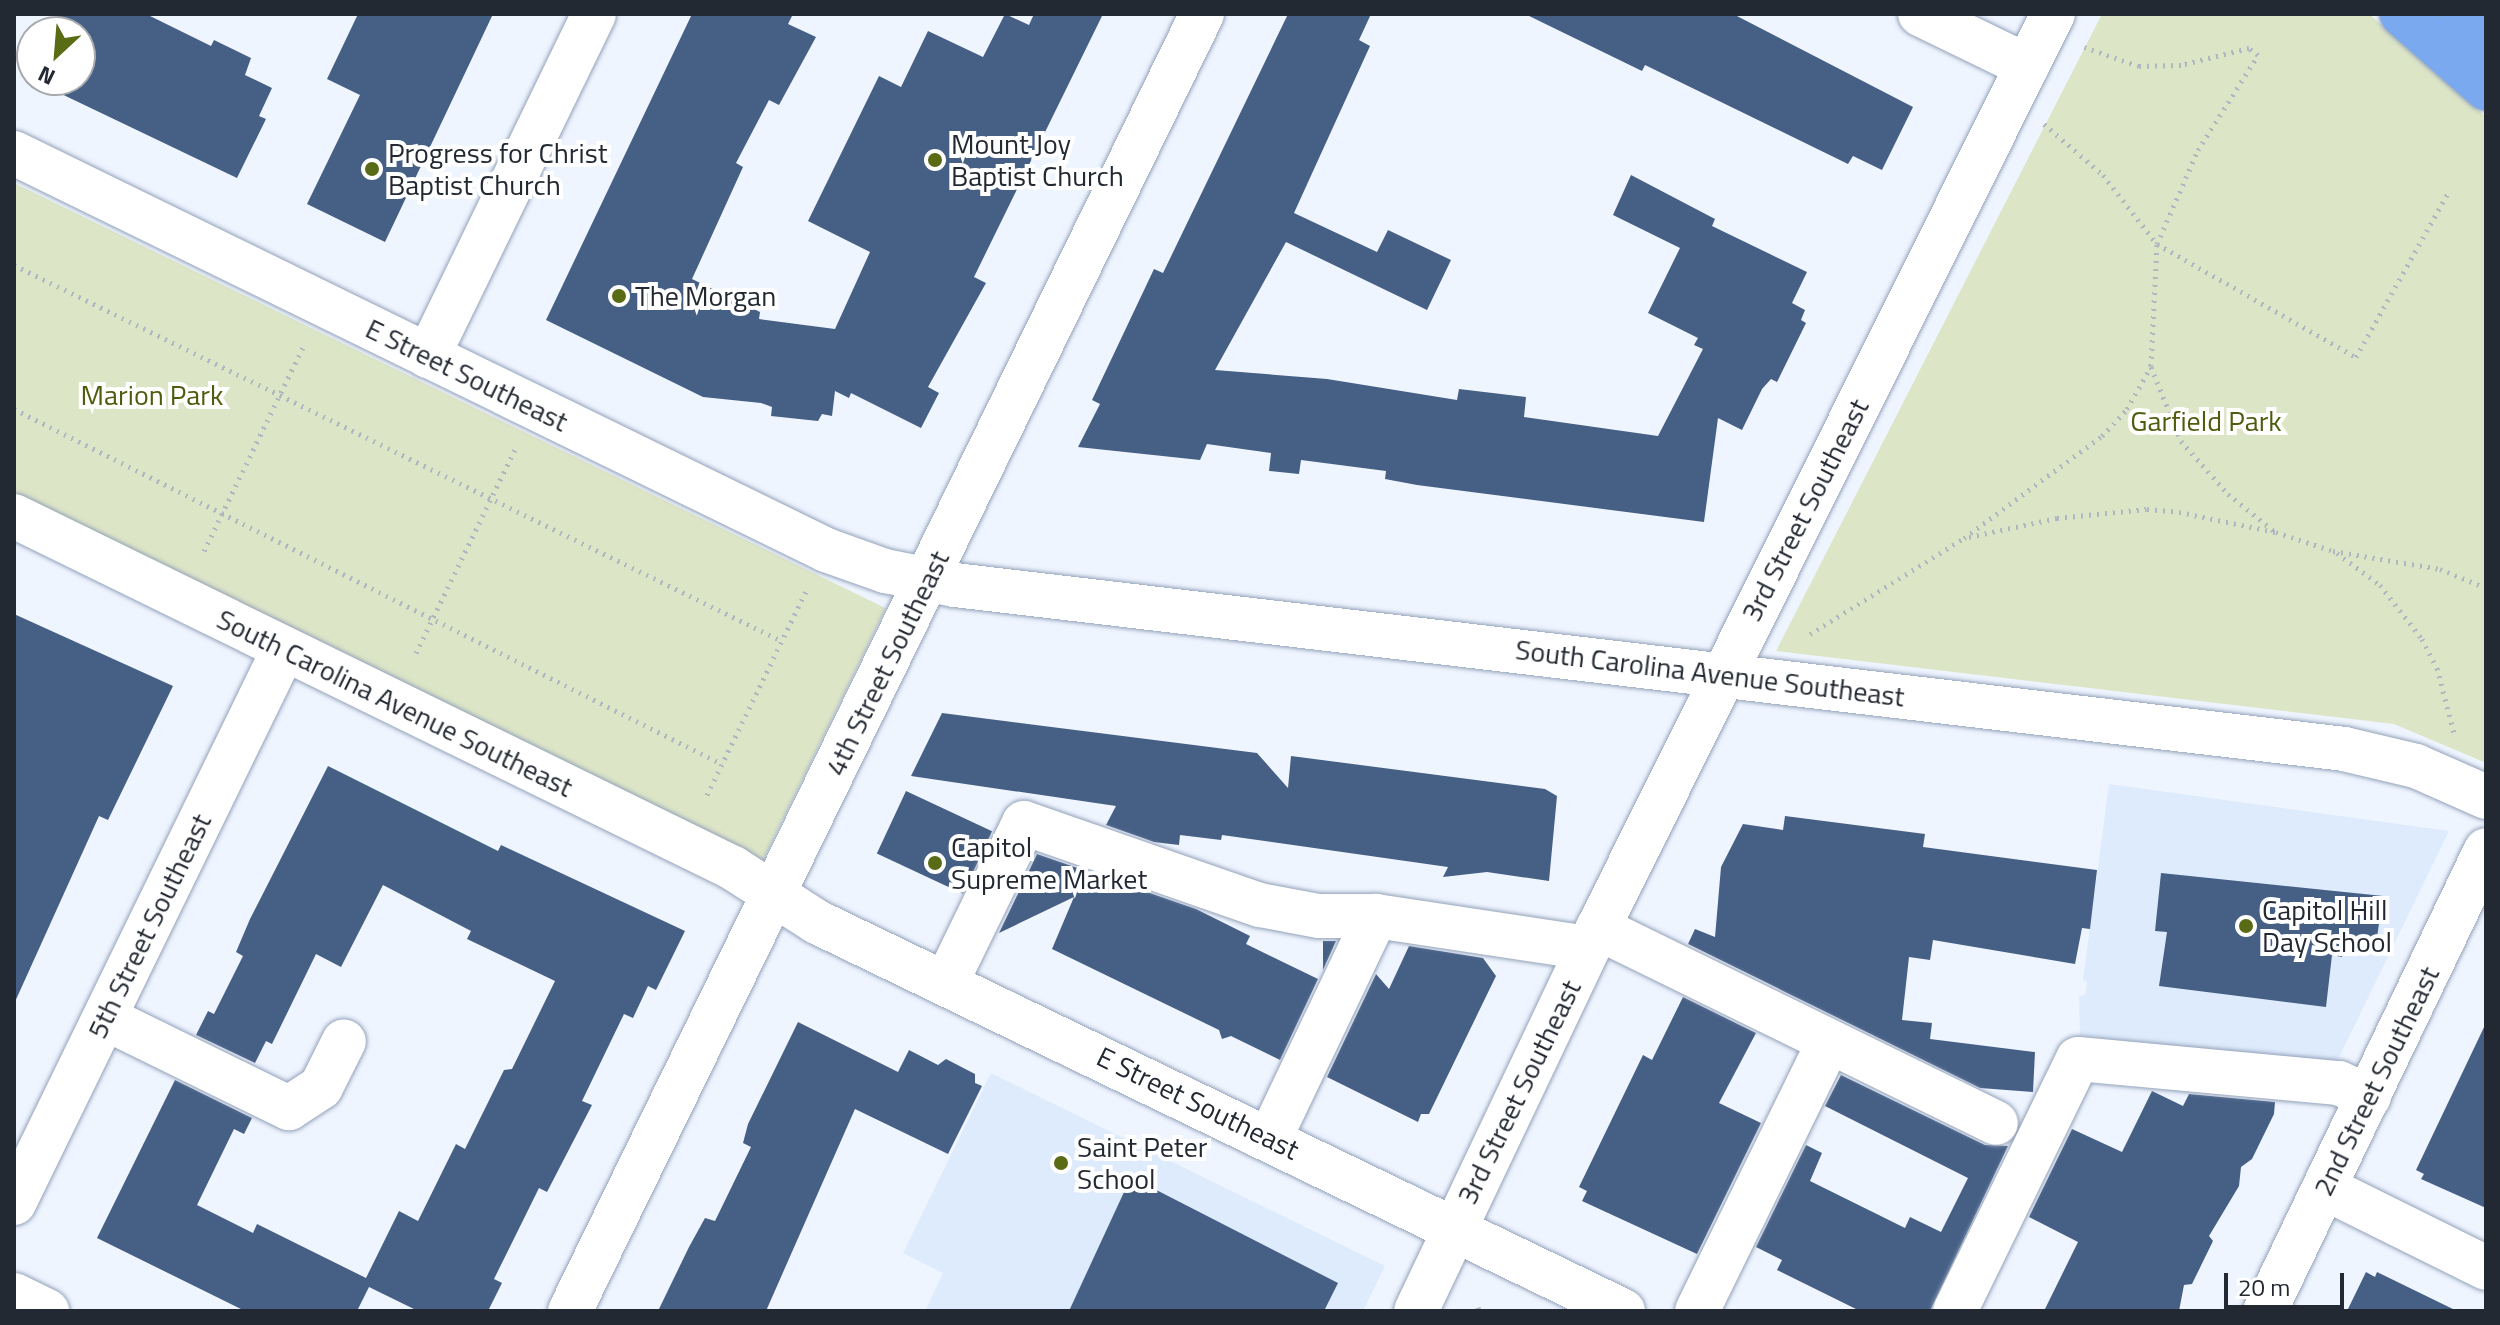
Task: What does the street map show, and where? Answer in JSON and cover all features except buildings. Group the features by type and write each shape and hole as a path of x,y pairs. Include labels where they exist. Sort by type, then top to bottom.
{"highway":[{"path":"2402,14 2486,88"},
{"path":"2461,14 2486,36"}],"street":[{"path":"428,356 594,14"},
{"name":"4th Street Southeast","path":"570,1311 1202,14"},
{"path":"1920,14 2027,66"},
{"name":"3rd Street Southeast","path":"1416,1311 1593,938 2027,66 2067,30"},
{"name":"E Street Southeast","path":"14,153 826,550 926,581"},
{"name":"South Carolina Avenue Southeast","path":"14,516 733,868 775,893"},
{"name":"South Carolina Avenue Southeast","path":"926,581 2344,749 2416,766 2486,797"},
{"name":"5th Street Southeast","path":"14,1203 284,649"},
{"path":"946,983 1024,823 1260,905 1319,916 1376,916 1593,938 1829,1042 1996,1123"},
{"name":"2nd Street Southeast","path":"2265,1311 2486,850"},
{"name":"E Street Southeast","path":"775,893 817,922 1623,1311"},
{"path":"1270,1138 1376,916"},
{"path":"105,1018 289,1108 321,1087 344,1041"},
{"path":"1697,1311 1829,1042"},
{"path":"1955,1311 2078,1059 2339,1083 2369,1097"},
{"path":"2325,1188 2486,1268"},
{"path":"14,1295 47,1311"}],"path":[{"path":"2067,30 2139,66 2200,62 2249,48 2258,55 2198,150 2157,244 2151,366 2170,421 2188,451 2228,494 2276,532"},
{"path":"2044,124 2103,175 2157,244 2356,357 2448,193"},
{"path":"14,265 782,641"},
{"path":"204,551 306,341"},
{"path":"1810,634 1964,538 2102,436 2127,409 2151,366"},
{"path":"14,409 722,764"},
{"path":"416,653 518,444"},
{"path":"1964,538 2057,518 2147,509 2276,532 2333,551 2440,569 2486,588"},
{"path":"2333,551 2380,585 2417,631 2437,668 2456,740"},
{"path":"707,795 809,585"}],"shaded area":[{"name":"Capitol Hill Day School","path":"2109,784 2449,831 2333,1070 2080,1035 2079,996 2085,995 2087,982 2083,980"},
{"name":"Saint Peter School","path":"991,1073 1385,1266 1363,1311 925,1311 943,1273 903,1253"}],"green space":[{"name":"Garfield Park","path":"2102,14 2369,14 2486,117 2486,763 2394,724 1776,651"},
{"name":"Marion Park","path":"14,183 886,608 759,869 14,506"}],"place":[{"name":"Mount Joy Baptist Church","path":"935,160"},
{"name":"Progress for Christ Baptist Church","path":"372,169"},
{"name":"The Morgan","path":"619,296"},
{"name":"Capitol Supreme Market","path":"935,863"},
{"name":"Capitol Hill Day School","path":"2246,926"},
{"name":"Saint Peter School","path":"1061,1163"}]}
